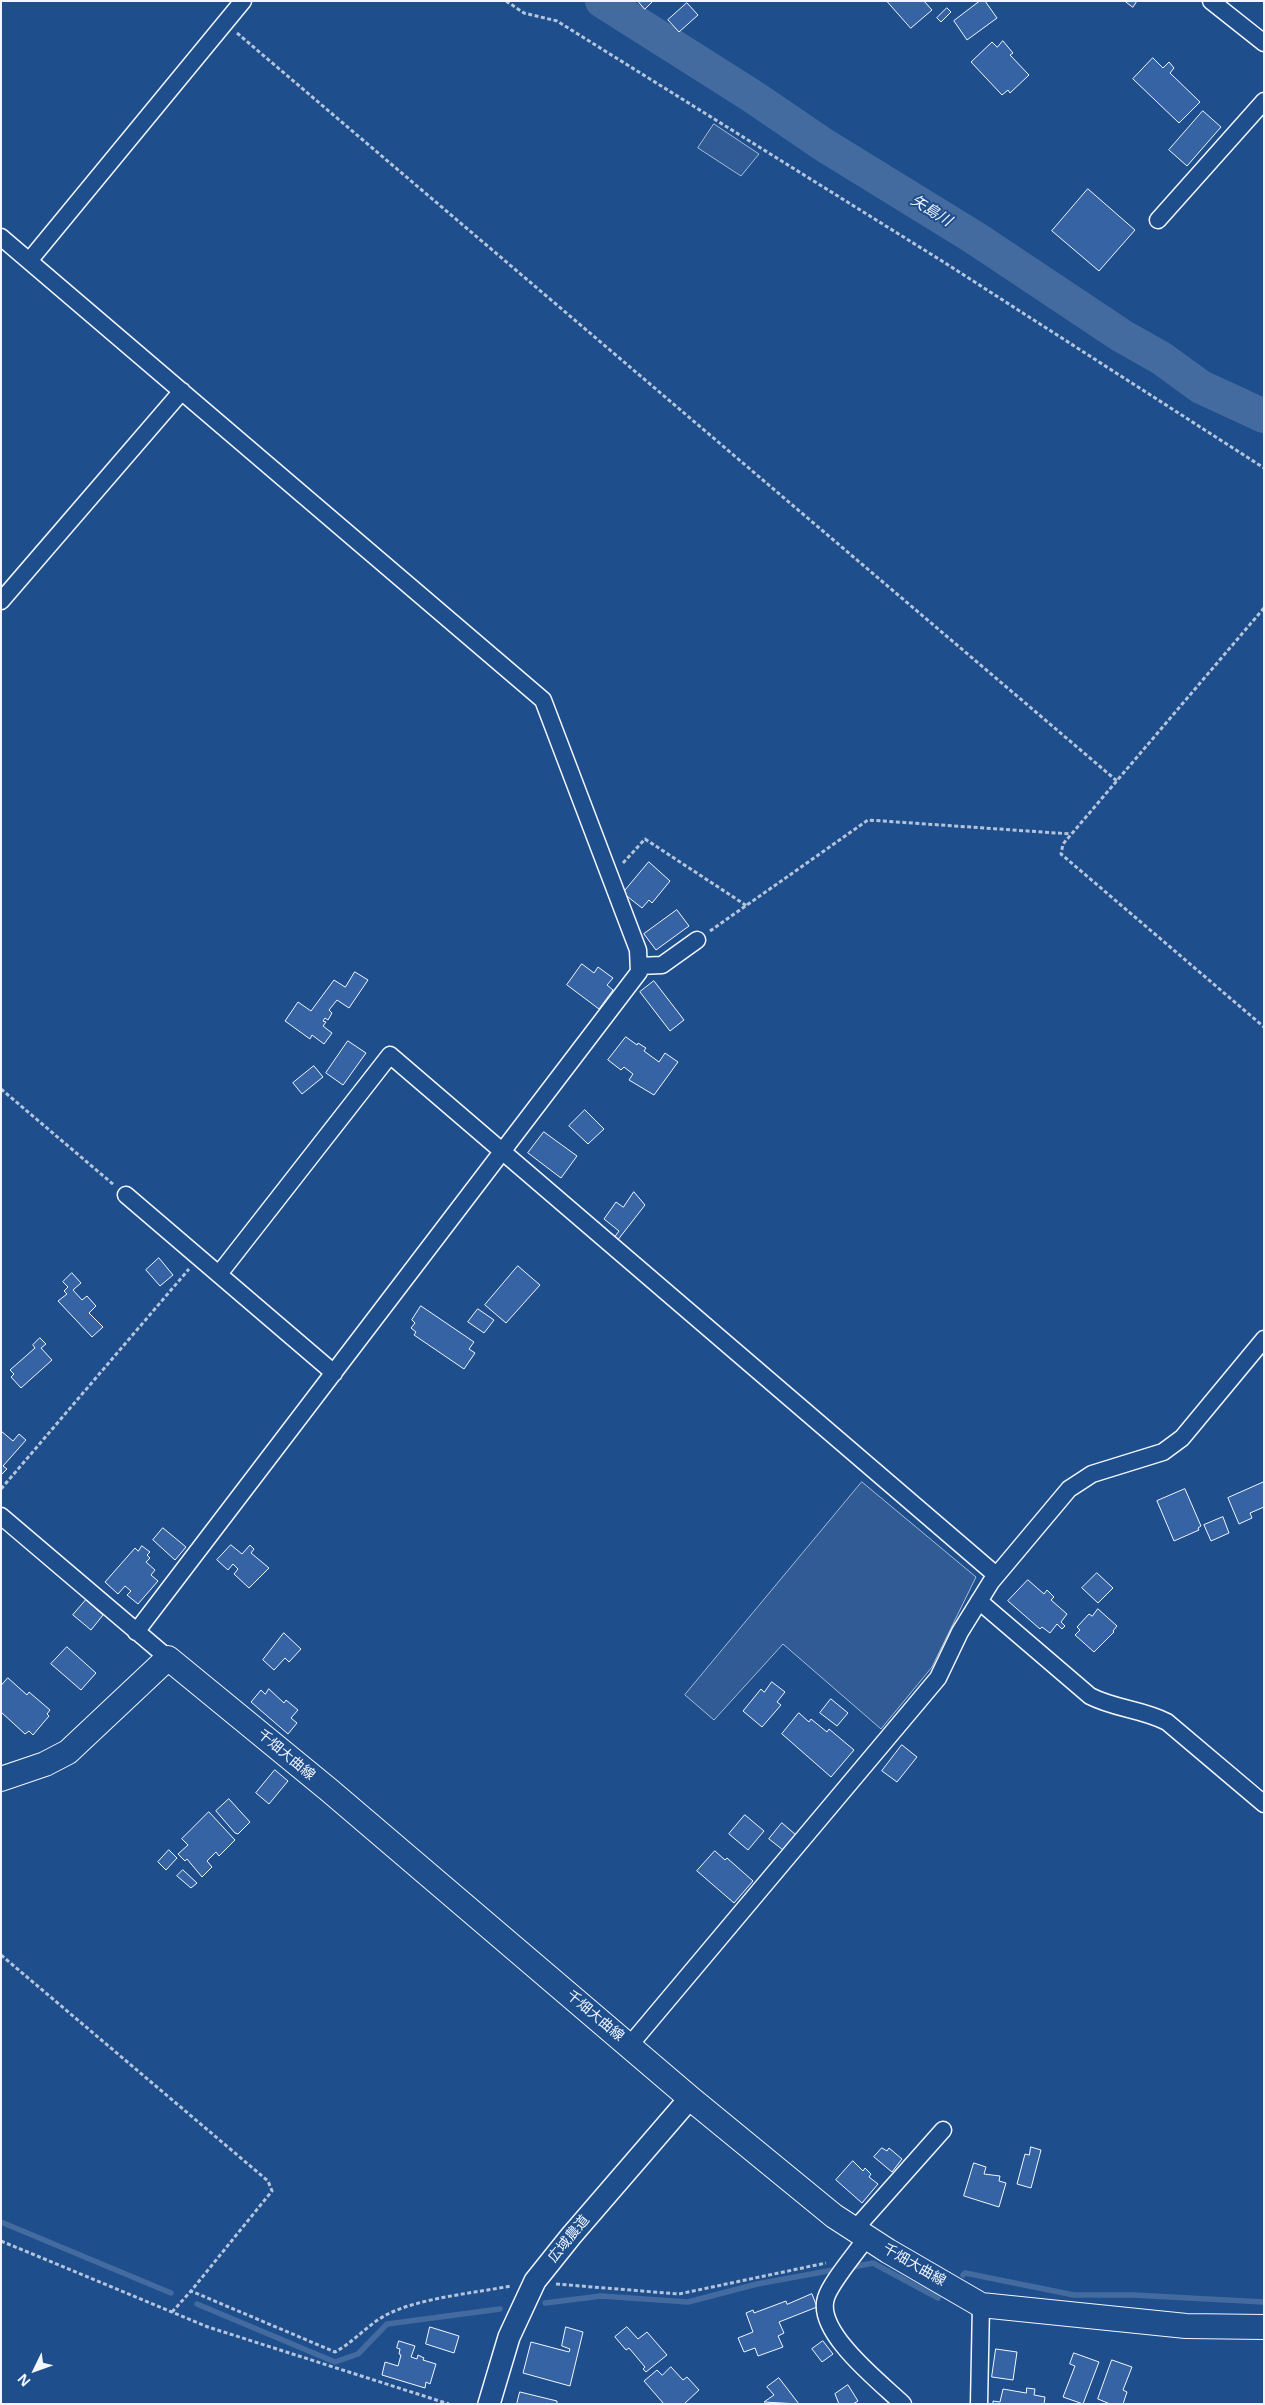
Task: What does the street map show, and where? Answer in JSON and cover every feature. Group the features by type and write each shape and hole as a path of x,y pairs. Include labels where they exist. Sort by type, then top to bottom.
{"main road":[{"name":"千畑大曲線","path":"168,1658 690,2098 834,2216 861,2233 981,2305 1186,2326 1264,2327"},
{"path":"1,1779 45,1764 68,1752 168,1658"}],"street":[{"path":"29,261 243,1"},
{"path":"1211,1 1264,43"},
{"path":"1158,220 1264,101"},
{"path":"1,236 544,700 638,950 639,972 136,1632"},
{"path":"1,601 182,391"},
{"path":"639,966 662,965 697,940"},
{"path":"219,1274 390,1055 996,1575"},
{"path":"126,1195 334,1373"},
{"path":"630,2046 938,1678 960,1632 996,1575 1069,1488 1092,1474 1163,1452 1182,1438 1264,1339"},
{"path":"1,1516 168,1658"},
{"path":"979,1601 1090,1696 1104,1703 1150,1713 1167,1722 1264,1804"},
{"name":"広域農道","path":"489,2404 509,2337 535,2281 570,2236 690,2098"},
{"path":"903,2404 843,2348 827,2318 825,2299 853,2258 861,2233 943,2130"},
{"path":"979,2404 981,2305"}],"path":[{"path":"506,1 524,13 557,21 942,261 1264,468"},
{"path":"226,22 1117,781"},
{"path":"1264,608 1072,834 1062,849 1061,854 1065,860 1264,1027"},
{"path":"697,940 868,820 1072,834"},
{"path":"609,874 622,865 645,839 747,906"},
{"path":"1,1089 126,1195"},
{"path":"1,1489 199,1258"},
{"path":"1,1955 268,2180 272,2192 172,2312"},
{"path":"1,2242 208,2327 449,2404"},
{"path":"191,2291 335,2352 350,2344 368,2327 387,2314 410,2306 535,2281 679,2294 828,2263"}],"shaded area":[{"path":"714,124 759,154 741,176 698,148"},
{"path":"862,1482 976,1577 932,1667 881,1729 783,1644 714,1720 685,1695"}],"building":[{"path":"638,1 653,1 645,9"},
{"path":"887,1 924,1 932,10 911,28"},
{"path":"980,1 985,1 997,18 967,40 954,21"},
{"path":"1125,1 1137,1 1133,7"},
{"path":"687,3 698,15 679,32 668,20"},
{"path":"947,8 951,12 941,22 937,18"},
{"path":"1003,41 1013,53 1010,55 1029,75 1010,93 1008,90 1002,95 971,62 992,42 997,47"},
{"path":"1153,58 1163,68 1169,62 1174,68 1170,73 1200,102 1179,123 1133,79"},
{"path":"1203,111 1221,127 1187,166 1169,150"},
{"path":"1088,189 1135,230 1099,271 1052,231"},
{"path":"649,862 670,881 652,903 649,900 642,908 623,893"},
{"path":"677,910 689,926 656,950 644,934"},
{"path":"582,964 594,973 598,967 613,978 607,985 613,990 599,1009 567,985"},
{"path":"355,972 368,980 349,1008 337,1000 329,1010 332,1013 328,1020 325,1018 323,1021 326,1022 323,1026 332,1033 324,1044 312,1035 310,1039 285,1021 298,1002 311,1011 334,980 345,987"},
{"path":"654,981 684,1020 670,1031 640,992"},
{"path":"626,1037 637,1045 638,1043 646,1048 644,1051 659,1062 665,1053 678,1062 654,1095 629,1080 633,1074 624,1067 621,1070 608,1060"},
{"path":"348,1041 366,1053 343,1085 326,1073"},
{"path":"314,1066 323,1077 302,1094 293,1083"},
{"path":"585,1110 604,1129 588,1144 569,1126"},
{"path":"544,1132 577,1156 561,1178 528,1153"},
{"path":"634,1192 645,1205 617,1241 613,1239 619,1231 604,1219 616,1202 623,1207"},
{"path":"159,1258 173,1275 160,1286 146,1270"},
{"path":"518,1266 540,1285 506,1323 485,1305"},
{"path":"72,1273 81,1283 73,1290 82,1300 87,1296 96,1306 89,1313 103,1327 92,1337 58,1301 67,1294 64,1291 68,1287 63,1282"},
{"path":"421,1306 474,1342 469,1349 475,1353 464,1369 414,1335 416,1332 411,1328 415,1323 412,1320"},
{"path":"478,1309 494,1320 484,1333 468,1322"},
{"path":"40,1338 46,1344 41,1348 52,1360 21,1388 11,1377 14,1374 10,1370 35,1348 33,1345"},
{"path":"1,1431 13,1441 19,1434 26,1440 3,1466 7,1469 1,1475"},
{"path":"1264,1482 1264,1507 1250,1513 1252,1518 1239,1524 1228,1498"},
{"path":"1185,1489 1201,1526 1198,1528 1199,1530 1174,1541 1157,1501"},
{"path":"1223,1517 1229,1533 1211,1541 1204,1525"},
{"path":"163,1528 186,1547 175,1560 153,1540"},
{"path":"231,1545 242,1554 250,1545 254,1549 251,1553 269,1568 249,1588 234,1574 238,1569 233,1564 228,1570 217,1560"},
{"path":"142,1546 150,1552 147,1555 150,1558 146,1562 155,1570 151,1575 158,1581 138,1604 127,1595 131,1591 125,1586 118,1594 105,1582 135,1548 138,1551"},
{"path":"1097,1573 1113,1588 1098,1603 1082,1588"},
{"path":"1028,1580 1044,1594 1047,1590 1054,1597 1051,1600 1067,1614 1061,1622 1065,1626 1062,1629 1057,1624 1050,1633 1042,1627 1040,1629 1008,1601"},
{"path":"86,1600 103,1615 91,1630 73,1615"},
{"path":"1098,1609 1117,1626 1114,1632 1094,1652 1075,1635 1080,1630 1077,1627 1089,1614 1092,1616"},
{"path":"284,1633 301,1649 289,1662 285,1658 274,1670 263,1660"},
{"path":"67,1647 96,1673 81,1690 51,1664"},
{"path":"8,1678 27,1695 29,1692 50,1710 47,1714 49,1716 33,1735 29,1731 25,1734 1,1712 1,1686"},
{"path":"772,1682 785,1692 777,1702 781,1705 762,1727 743,1711 761,1689 764,1692"},
{"path":"269,1689 284,1703 286,1700 298,1710 291,1718 297,1723 288,1734 251,1702 261,1690 265,1694"},
{"path":"831,1699 848,1713 837,1726 820,1713"},
{"path":"799,1713 809,1722 811,1719 827,1732 829,1729 854,1750 831,1777 782,1734"},
{"path":"902,1745 917,1757 897,1782 882,1771"},
{"path":"275,1770 288,1781 269,1804 256,1793"},
{"path":"229,1799 250,1822 238,1834 216,1811"},
{"path":"209,1812 235,1840 219,1856 216,1852 207,1861 212,1867 202,1877 187,1859 185,1861 178,1854 188,1845 182,1839"},
{"path":"745,1815 764,1831 748,1850 729,1834"},
{"path":"782,1823 796,1835 783,1850 769,1839"},
{"path":"169,1850 177,1858 166,1870 158,1862"},
{"path":"715,1851 725,1860 727,1858 753,1881 734,1903 697,1871"},
{"path":"183,1870 197,1883 191,1888 177,1876"},
{"path":"1031,2147 1041,2150 1031,2188 1017,2184 1025,2154 1029,2155"},
{"path":"882,2148 887,2151 889,2148 902,2159 892,2172 874,2157"},
{"path":"853,2161 863,2171 865,2168 871,2174 869,2177 878,2184 862,2203 836,2180"},
{"path":"974,2163 986,2167 984,2174 1000,2176 999,2181 1006,2183 999,2207 964,2196"},
{"path":"812,2294 817,2307 779,2322 784,2333 778,2336 783,2347 758,2356 755,2348 744,2352 738,2338 753,2332 746,2313 753,2310 754,2313 786,2301 787,2304"},
{"path":"430,2327 459,2336 454,2353 426,2344"},
{"path":"566,2327 583,2332 570,2386 523,2373 531,2342 569,2352 570,2349 562,2346"},
{"path":"627,2327 638,2339 647,2332 667,2355 646,2372 643,2369 645,2367 629,2348 626,2350 615,2337"},
{"path":"399,2341 415,2346 411,2357 417,2359 418,2355 424,2358 423,2360 436,2364 430,2384 426,2382 425,2388 382,2375 385,2362 398,2366 401,2355 399,2354 400,2349 397,2348"},
{"path":"823,2341 833,2354 822,2362 812,2349"},
{"path":"996,2349 1017,2352 1013,2380 992,2377"},
{"path":"1074,2353 1099,2362 1083,2404 1063,2397 1075,2366 1070,2364"},
{"path":"1112,2360 1132,2367 1123,2390 1127,2392 1123,2404 1110,2404 1098,2399"},
{"path":"671,2367 683,2380 687,2377 699,2390 684,2404 664,2404 644,2381 657,2370 662,2375"},
{"path":"779,2378 799,2404 764,2402 774,2395 767,2387"},
{"path":"848,2385 858,2401 853,2404 839,2404 835,2394"},
{"path":"1027,2388 1035,2389 1034,2395 1045,2397 1044,2404 993,2404 993,2401 1000,2402 1003,2389 1026,2393"},
{"path":"520,2392 557,2401 557,2404 517,2404"}],"waterway":[{"name":"矢島川","path":"602,1 752,96 824,145 975,238 1122,336 1161,358 1201,387 1264,416"},
{"path":"1,2222 171,2293"},
{"path":"848,2268 873,2263 938,2298"},
{"path":"545,2303 601,2296 688,2302 757,2284 839,2269"},
{"path":"963,2275 965,2273 1074,2295 1133,2295 1264,2302"},
{"path":"197,2304 335,2362 358,2354 387,2324 500,2309"}]}
